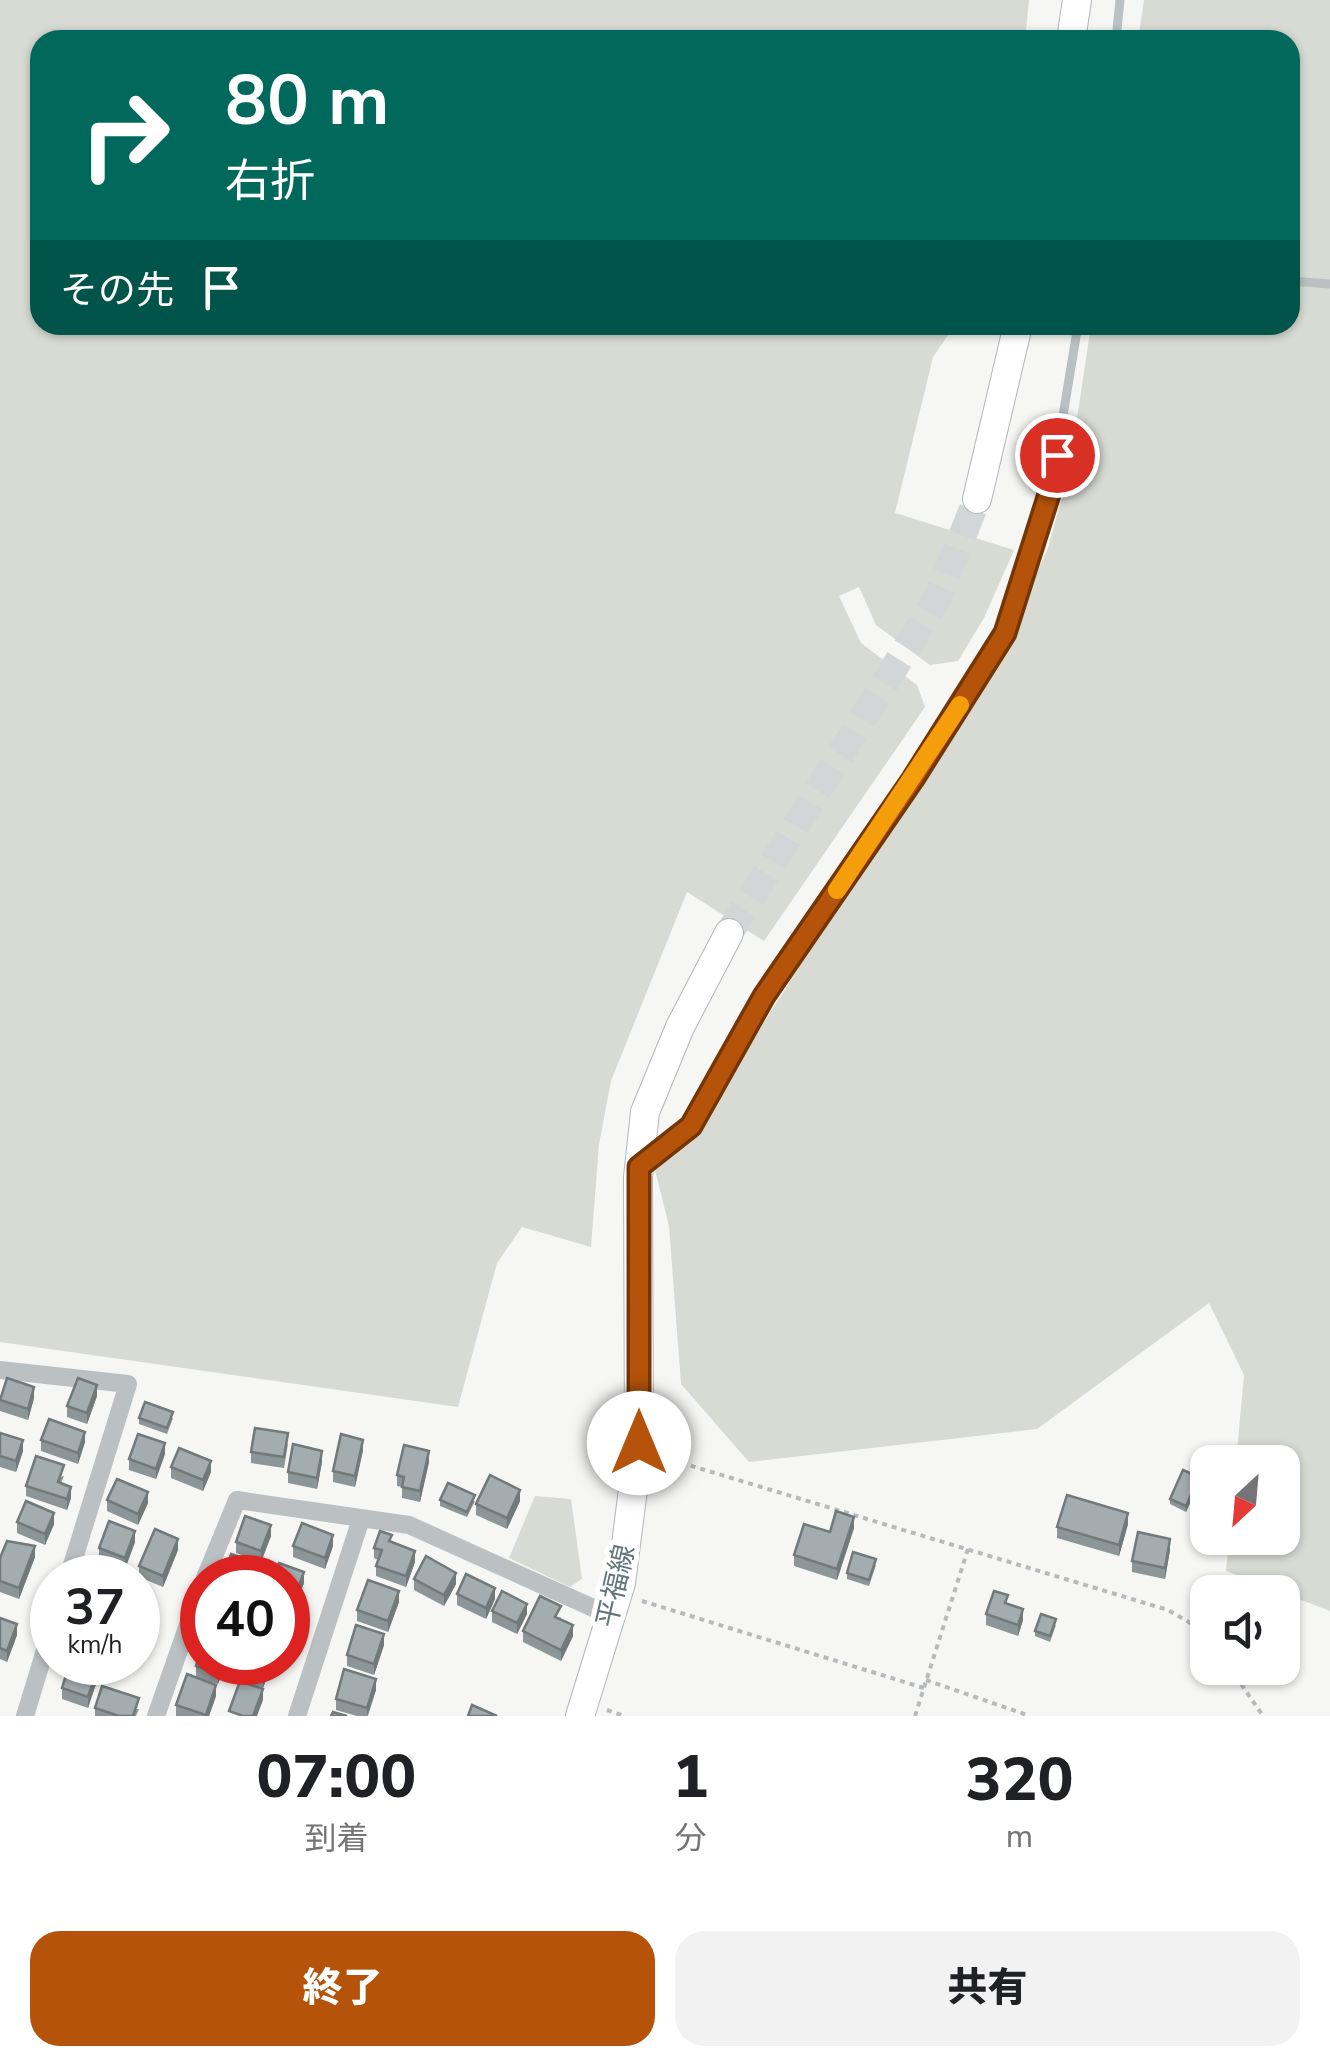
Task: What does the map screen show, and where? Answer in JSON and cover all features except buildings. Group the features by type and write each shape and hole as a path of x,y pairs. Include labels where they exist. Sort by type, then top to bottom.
{"street":[{"path":"1073,30 1078,0"},
{"path":"978,499 1016,335"},
{"name":"平福線","path":"580,1716 614,1605 638,1450 639,1167 645,1112 680,1027 728,933"},
{"path":"0,1370 128,1384 75,1555"},
{"path":"215,1555 237,1500 408,1526 614,1605"},
{"path":"297,1716 362,1519"},
{"path":"156,1716 180,1648"},
{"path":"24,1716 34,1685"}],"lane":[{"path":"1117,30 1120,0"},
{"path":"1300,282 1330,284"},
{"path":"639,1167 691,1126 764,996 913,779 1005,633 1051,488 1076,335"}],"path":[{"path":"638,1450 1168,1610 1190,1623"},
{"path":"914,1716 969,1548"},
{"path":"614,1605 924,1688"},
{"path":"926,1680 1030,1716"},
{"path":"1242,1685 1263,1716"}],"shaded area":[{"path":"0,0 1029,0 1026,30 30,30 30,335 948,335 933,357 895,513 1014,550 984,618 958,661 930,665 876,625 859,587 839,596 861,643 917,685 925,707 764,941 687,892 611,1081 599,1144 591,1247 522,1227 497,1263 458,1407 0,1342"},
{"path":"1144,0 1330,0 1330,1611 1300,1599 1300,1575 1236,1575 1226,1571 1227,1555 1300,1555 1300,1445 1238,1445 1244,1375 1209,1303 1037,1429 749,1462 681,1384 669,1226 654,1166 698,1127 1010,634 1048,548 1069,472 1090,335 1300,335 1300,30 1140,30"},
{"path":"535,1496 571,1499 582,1579 570,1587 509,1558"}],"tunnel":[{"path":"729,933 937,599 977,499"}],"slow traffic":[{"path":"837,890 960,705"}],"route":[{"path":"639,1443 639,1167 691,1126 764,996 913,779 1005,633 1051,488 1057,455"}]}
